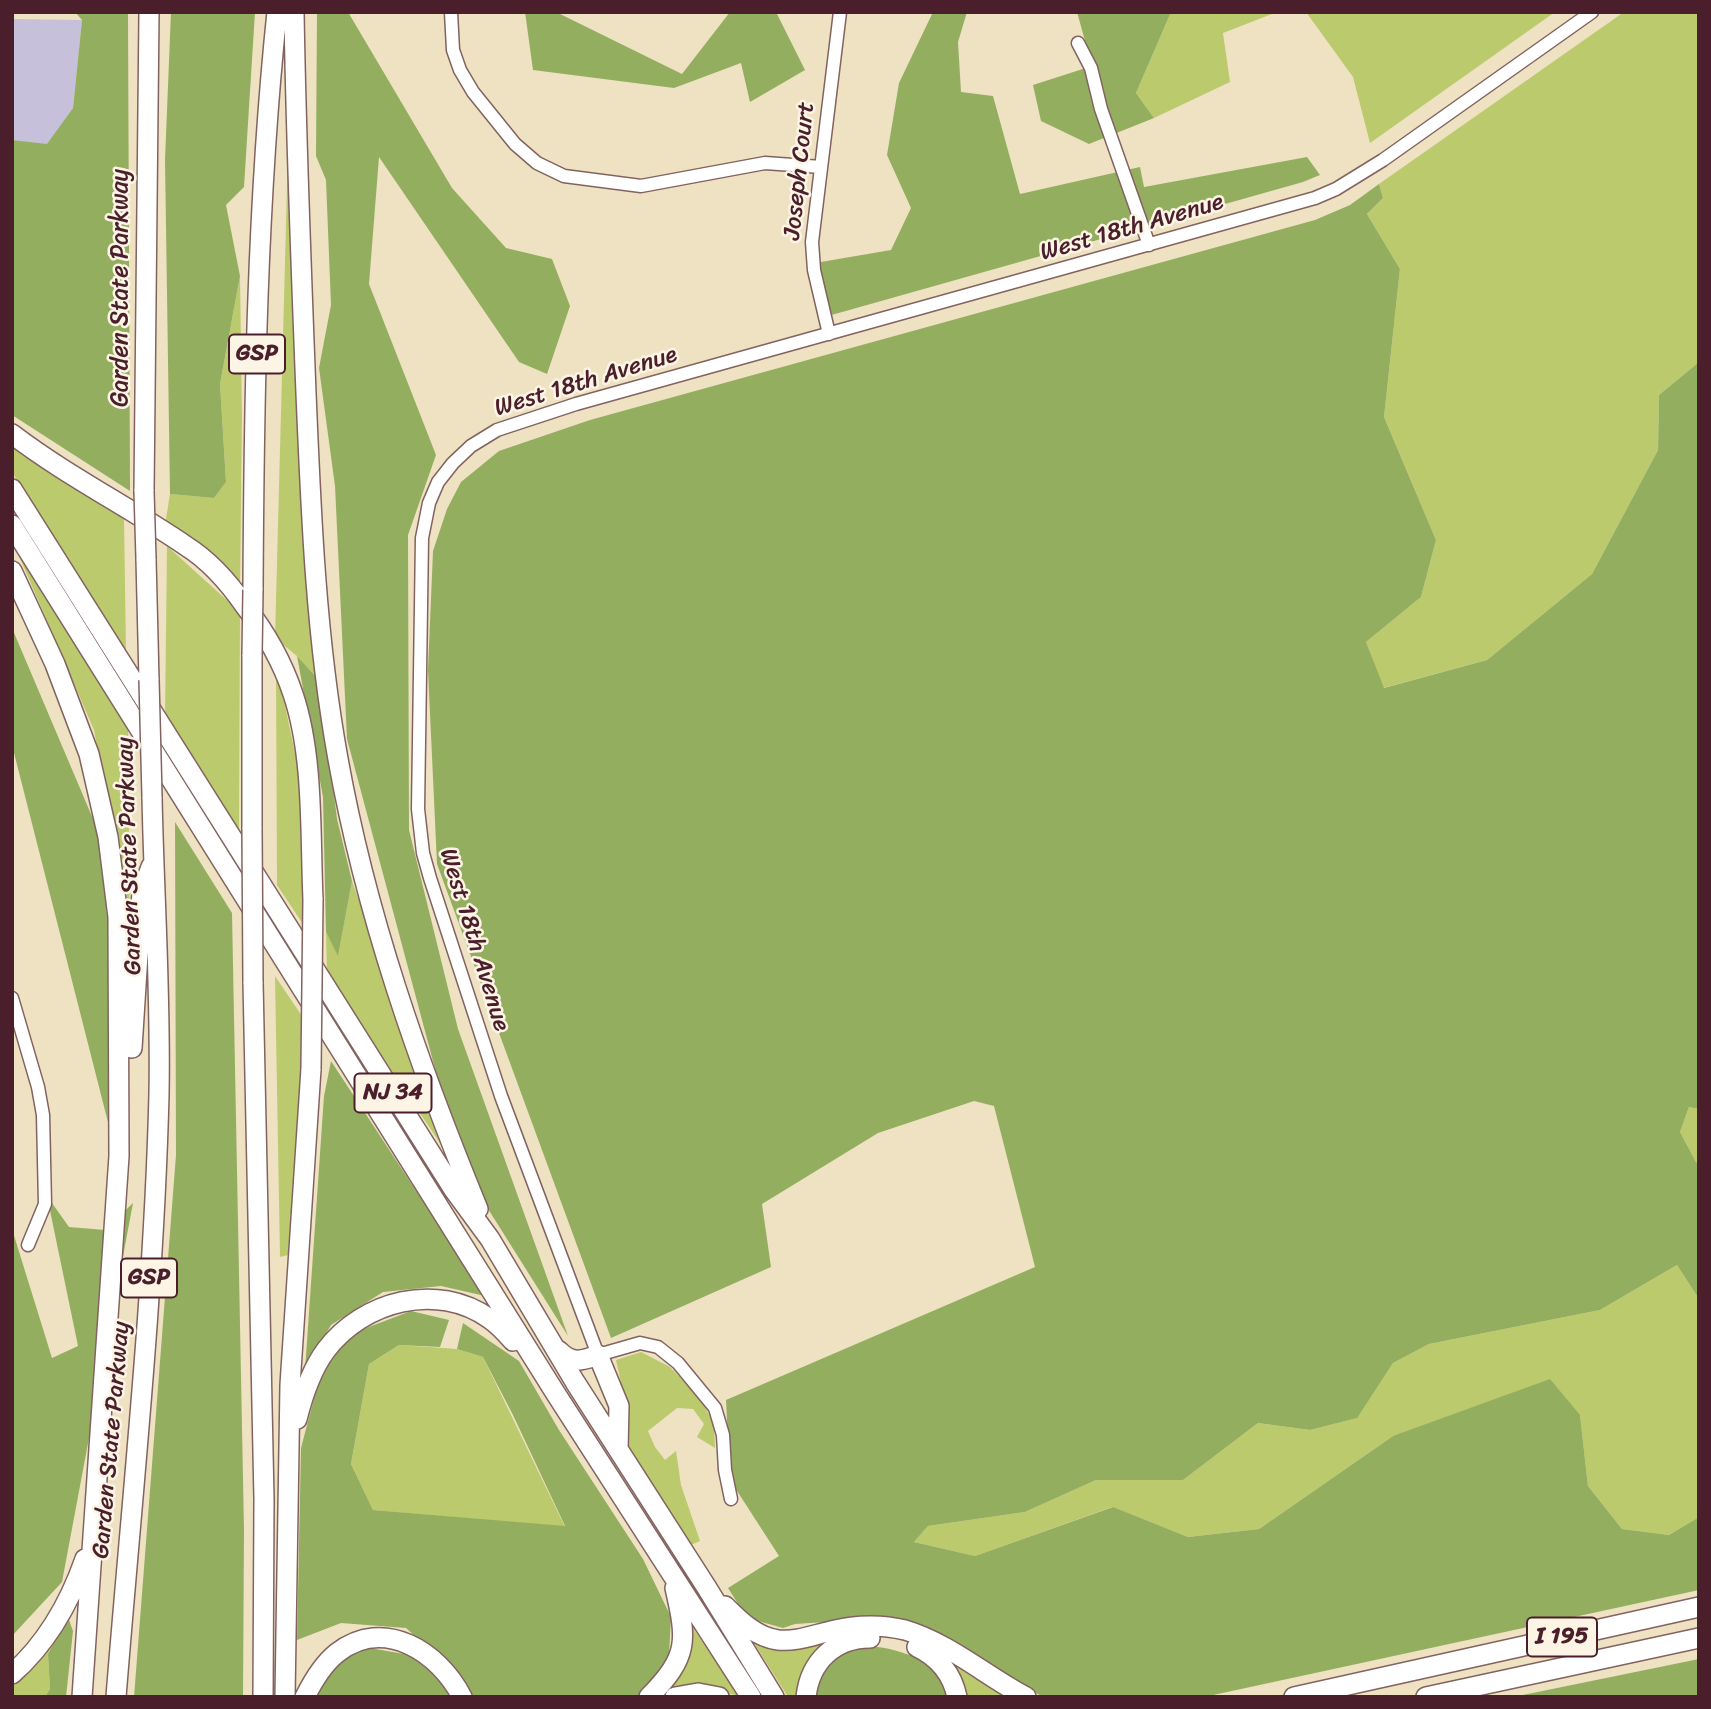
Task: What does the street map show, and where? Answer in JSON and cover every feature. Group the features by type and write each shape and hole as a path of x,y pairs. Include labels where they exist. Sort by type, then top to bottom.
{"highway":[{"name":"Garden State Parkway","path":"116,1697 155,1189 160,1019 144,491 149,12"},
{"name":"GSP","path":"263,1697 263,1472 253,982 254,468 267,105 277,12"},
{"path":"294,12 313,560 330,713 356,847 389,968 461,1172 490,1239"},
{"path":"12,434 55,465 188,547 219,573 264,631 274,649 293,694 303,734 313,899 311,1069 290,1385 285,1697"},
{"name":"NJ 34","path":"12,489 433,1157 490,1239 575,1382 774,1697"},
{"name":"NJ 34","path":"12,525 556,1394 751,1697"},
{"path":"12,571 55,664 78,722 96,780 108,837 120,951 119,1156"},
{"path":"82,1697 119,1156 130,1063 142,892 154,859"},
{"path":"290,1447 303,1396 326,1350 353,1322 372,1311 402,1301 435,1300 469,1308 489,1318 519,1347 556,1394"},
{"path":"558,1351 577,1362 598,1355 619,1406 621,1416 618,1449"},
{"path":"14,1673 41,1642 65,1606 92,1538"},
{"path":"649,1697 673,1670 680,1652 684,1626 671,1573"},
{"path":"707,1588 738,1619 756,1632 771,1638 797,1639 859,1626 901,1629 932,1641 1026,1697"},
{"name":"I 195","path":"1294,1697 1699,1607"},
{"path":"305,1697 321,1671 336,1654 355,1643 377,1638 409,1643 430,1656 449,1675 462,1697"},
{"path":"806,1697 813,1670 826,1654 850,1640 867,1638 909,1644 931,1655 946,1670 957,1697"},
{"name":"I 195","path":"1426,1697 1699,1638"},
{"path":"675,1697 687,1693 719,1697"}],"street":[{"path":"451,12 453,50 460,70 473,92 515,144 537,163 564,176 641,186 765,163 821,167"},
{"name":"Joseph Court","path":"829,334 812,256 840,12"},
{"name":"West 18th Avenue","path":"598,1355 501,1096 424,852 418,809 421,561 426,514 433,492 453,463 471,446 497,430 576,404 1287,206 1336,189 1383,160 1592,12"},
{"path":"1078,43 1091,68 1101,109 1149,245"},
{"path":"12,998 38,1087 43,1115 45,1204 28,1245"},
{"path":"598,1355 640,1343 659,1347 678,1363 715,1408 723,1435 725,1470 731,1499"}],"shaded area":[{"path":"12,19 82,20 73,108 47,145 12,140"}],"green space":[{"path":"75,12 128,12 130,491 12,415 12,140 47,144 73,108 82,20"},
{"path":"171,12 255,12 244,187 226,205 240,276 220,384 226,482 214,498 170,494 165,160"},
{"path":"317,12 348,12 452,188 506,248 552,259 570,306 547,374 519,362 379,157 369,284 436,455 408,535 409,830 458,1029 568,1336 461,1166 347,739 335,486 319,368 331,305 326,180 316,156"},
{"path":"525,12 556,12 682,74 730,12 776,12 805,70 750,102 741,63 674,88 533,70"},
{"path":"933,12 967,12 958,42 961,92 993,96 1020,194 1140,167 1144,187 1307,157 1320,175 828,316 815,263 891,250 911,208 887,155 899,83"},
{"path":"1077,12 1171,12 1136,93 1154,118 1089,144 1041,121 1033,85 1092,66"},
{"path":"1171,12 1277,12 1223,33 1230,82 1154,118 1136,93"},
{"path":"1306,12 1555,12 1370,143 1353,77"},
{"path":"1624,12 1699,12 1699,362 1659,395 1658,450 1592,574 1487,660 1383,688 1366,642 1421,597 1436,540 1384,417 1400,269 1367,214 1383,198 1379,184"},
{"path":"288,149 320,681 297,656 275,638"},
{"path":"1379,184 1383,198 1367,214 1400,269 1384,417 1436,540 1421,597 1366,642 1384,688 1487,660 1592,574 1658,450 1659,395 1699,362 1699,1109 1689,1107 1680,1132 1699,1164 1699,1299 1677,1265 1600,1310 1429,1344 1393,1363 1357,1418 1310,1430 1258,1423 1183,1480 1096,1480 1025,1512 928,1526 914,1542 975,1556 1113,1507 1188,1537 1259,1529 1393,1436 1550,1379 1580,1415 1588,1486 1622,1529 1669,1535 1699,1517 1699,1590 1204,1697 1043,1697 922,1626 873,1619 795,1624 783,1628 747,1618 728,1588 779,1556 730,1480 726,1400 1035,1267 994,1106 974,1101 878,1133 762,1204 771,1267 611,1338 437,864 428,670 433,551 447,509 461,482 499,451 590,420 1315,220 1350,205"},
{"path":"240,276 240,588 165,525 170,494 214,498 226,482 220,384"},
{"path":"12,445 124,519 126,653 12,472"},
{"path":"167,546 240,612 239,832 165,719"},
{"path":"16,549 128,727 130,950 120,865 94,730"},
{"path":"12,628 99,833 115,1040 112,1138 12,745"},
{"path":"297,656 320,681 337,819 352,881 338,956 326,932 323,797"},
{"path":"276,663 300,777 307,930 277,885"},
{"path":"175,822 232,913 244,1530 243,1697 134,1697 176,1155"},
{"path":"352,881 450,1158 327,974 326,932 338,955"},
{"path":"275,976 304,1019 288,1255 280,1257"},
{"path":"331,1061 485,1296 441,1286 383,1292 331,1325 305,1370 324,1096"},
{"path":"1689,1107 1699,1109 1699,1164 1680,1132"},
{"path":"47,1196 69,1227 105,1230 133,1203 62,1582 12,1636 12,1229 52,1358 78,1346"},
{"path":"1677,1265 1699,1299 1699,1517 1669,1535 1622,1529 1588,1486 1580,1415 1393,1436 1259,1529 1188,1537 1112,1507 975,1556 914,1542 928,1526 1025,1512 1096,1480 1183,1480 1258,1423 1310,1430 1356,1418 1393,1363 1429,1344 1600,1310"},
{"path":"411,1311 449,1320 440,1347 399,1345 369,1364 351,1464 373,1510 565,1526 483,1357 457,1349 463,1323 519,1361 559,1430 643,1559 671,1617 669,1656 638,1697 471,1697 463,1680 406,1628 341,1623 297,1640 301,1448 321,1372 353,1333"},
{"path":"399,1345 457,1349 483,1357 565,1527 373,1510 351,1464 369,1364"},
{"path":"641,1352 670,1367 700,1398 714,1424 715,1448 697,1437 704,1424 693,1409 677,1408 648,1431 665,1460 676,1451 681,1485 700,1541 691,1545 623,1441 624,1396 616,1360"},
{"path":"68,1617 48,1654 50,1689 45,1697 12,1697 12,1687"},
{"path":"68,1617 73,1631 66,1697 45,1697 50,1689 48,1654"},
{"path":"691,1625 740,1697 714,1688 686,1685 658,1697 686,1666"},
{"path":"749,1635 841,1638 800,1697 788,1697"},
{"path":"861,1646 889,1649 915,1658 936,1673 949,1697 813,1697 828,1663 840,1654"},
{"path":"364,1647 410,1655 444,1683 449,1697 314,1697 336,1666"},
{"path":"1699,1659 1699,1697 1513,1697"},
{"path":"945,1660 1013,1697 966,1697"}]}
